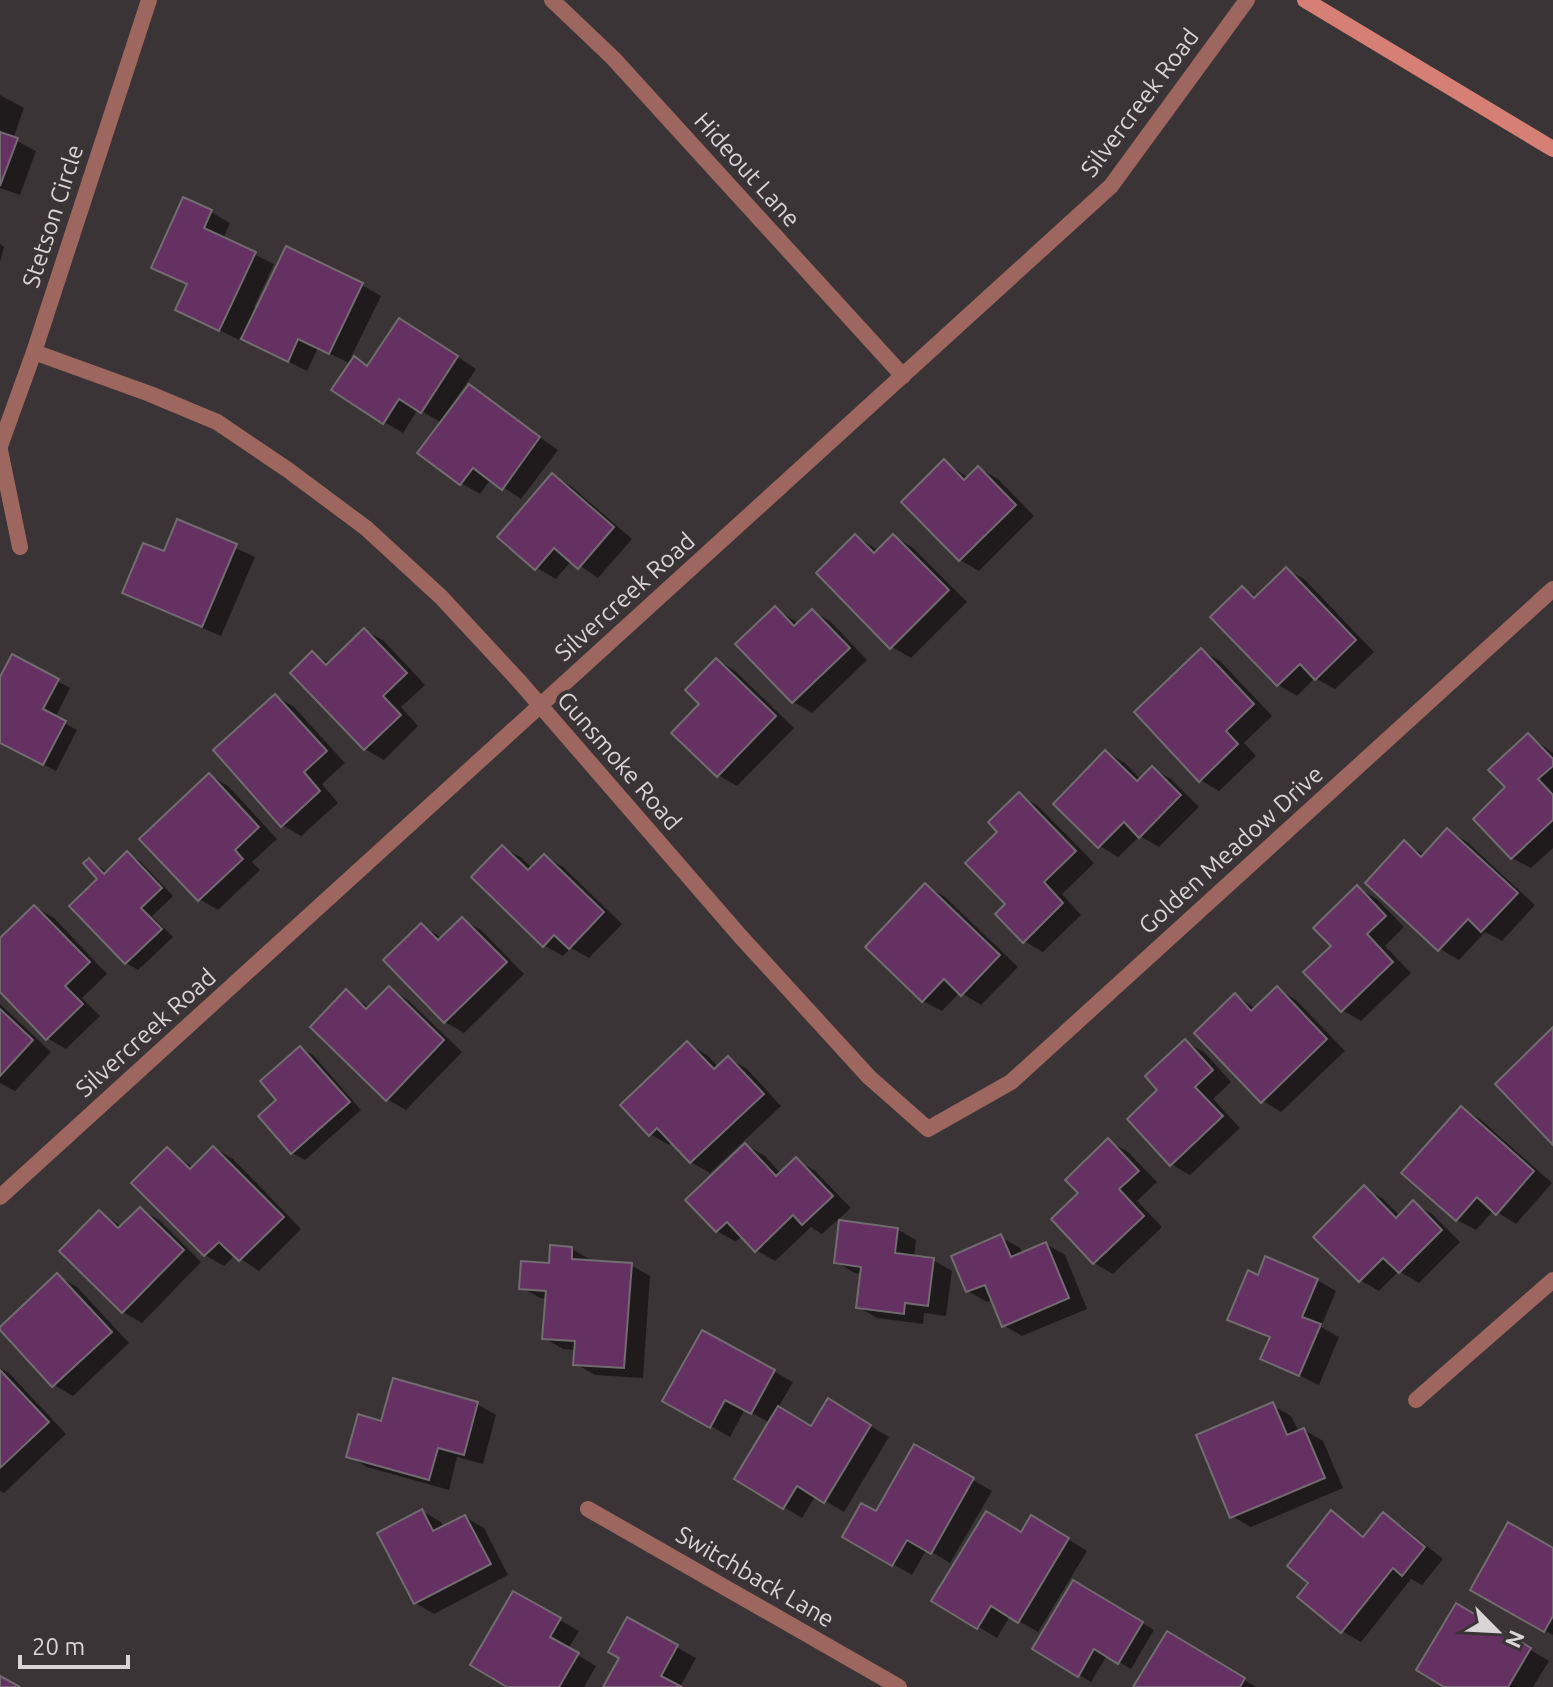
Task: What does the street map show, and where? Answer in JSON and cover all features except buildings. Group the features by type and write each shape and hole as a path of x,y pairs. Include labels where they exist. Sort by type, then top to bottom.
{"main road":[{"path":"1305,0 1553,149"}],"street":[{"name":"Stetson Circle","path":"20,547 0,448 149,0"},
{"name":"Hideout Lane","path":"552,0 613,58 903,376"},
{"name":"Silvercreek Road","path":"0,1197 1111,186 1247,0"},
{"name":"Gunsmoke Road","path":"34,352 217,422 366,528 441,597 858,1066 928,1129"},
{"name":"Golden Meadow Drive","path":"928,1129 1011,1082 1553,589"},
{"path":"1416,1400 1553,1280"},
{"name":"Switchback Lane","path":"588,1509 899,1687"}]}
